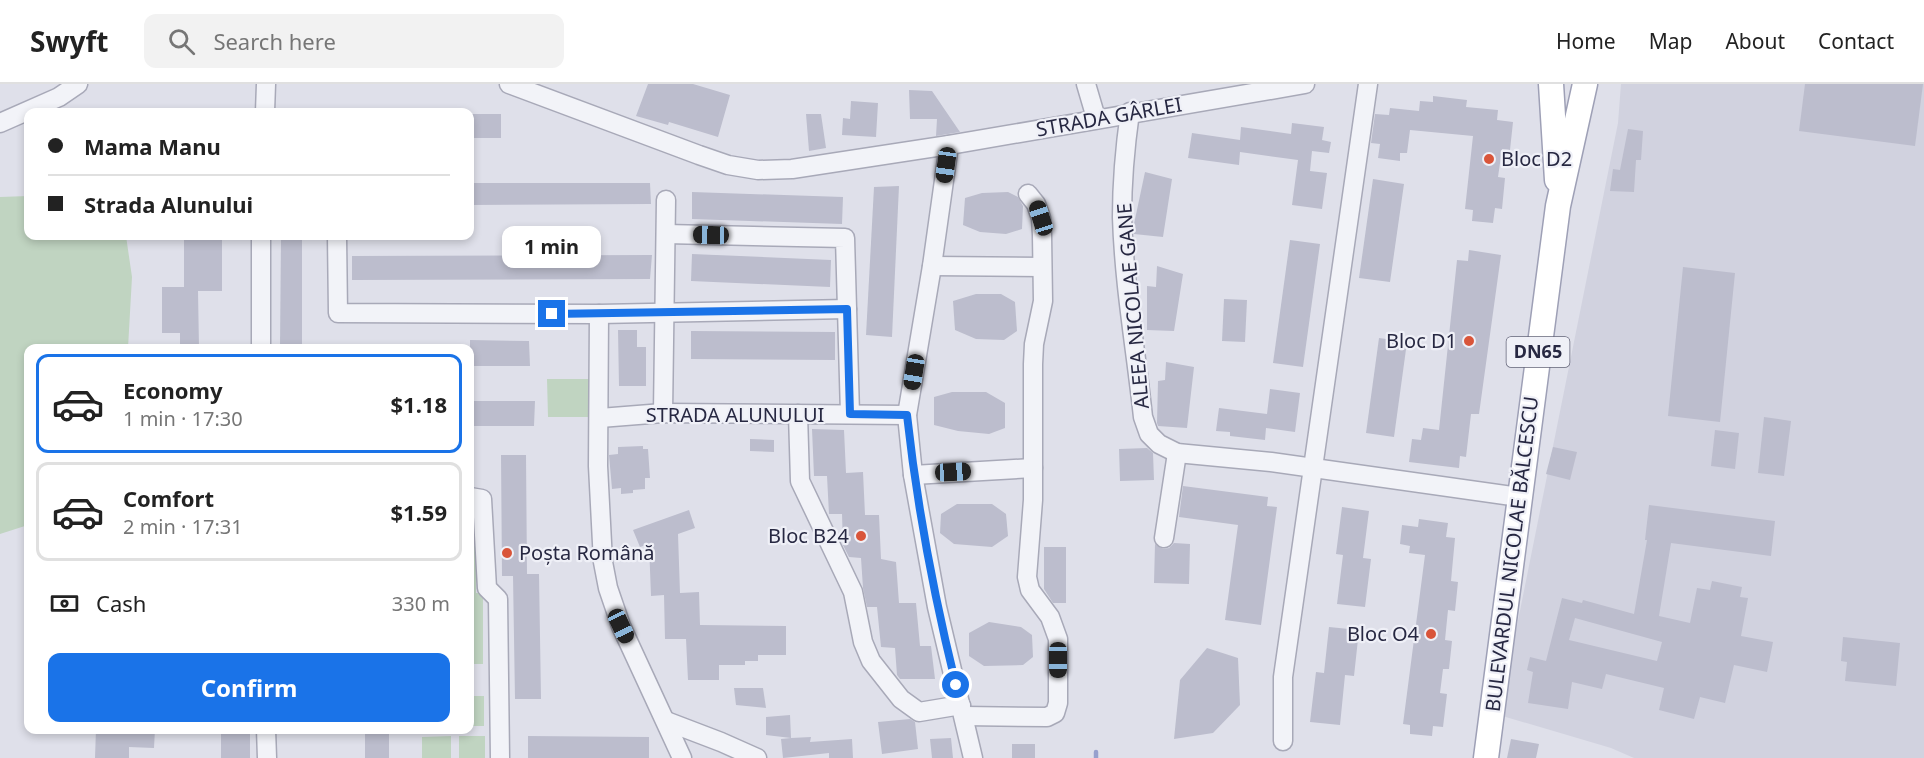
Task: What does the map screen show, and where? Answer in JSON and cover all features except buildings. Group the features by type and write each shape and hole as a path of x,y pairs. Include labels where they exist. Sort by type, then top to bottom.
{"main road":[{"name":"BULEVARDUL NICOLAE BĂLCESCU","path":"1551,84 1558,206"},
{"name":"BULEVARDUL NICOLAE BĂLCESCU","path":"1486,758 1558,206 1585,84"}],"street":[{"path":"33,108 78,84"},
{"path":"264,108 266,84"},
{"name":"STRADA GÂRLEI","path":"509,84 699,155 728,165 758,170 792,169 949,145 1305,84"},
{"path":"1086,84 1096,118"},
{"path":"1283,741 1283,677 1368,84"},
{"path":"0,123 24,112"},
{"name":"ALEEA NICOLAE GANE","path":"1131,112 1124,154 1122,217 1127,281 1143,417 1149,434 1159,444 1177,453 1314,468 1519,497"},
{"path":"949,145 932,266 907,415 913,475 937,607 973,758"},
{"path":"798,414 800,481 853,592 863,642 871,661 901,699 919,712 962,711 1047,717 1055,712 1058,703 1058,639 1050,617 1030,590 1027,577 1033,468 1034,344 1043,301 1041,218 1036,204 1028,194"},
{"path":"663,413 666,200"},
{"path":"666,234 845,238 850,414"},
{"path":"261,240 261,344"},
{"path":"337,240 338,313 599,314 847,309"},
{"path":"932,266 1042,267"},
{"path":"599,314 598,466 603,562 608,588 621,626 682,758"},
{"name":"STRADA ALUNULUI","path":"600,418 663,413 907,415"},
{"path":"1164,538 1177,453"},
{"path":"913,475 1033,468"},
{"path":"474,498 482,500 487,588 498,599 500,758"},
{"path":"666,721 757,758"},
{"path":"266,734 267,758"}],"shaded area":[{"path":"1621,84 1924,84 1924,758 1634,758 1611,748 1499,715 1618,123"}],"green space":[{"path":"24,196 24,240 127,240 132,277 128,344 24,344 24,526 0,534 0,197"},
{"path":"547,379 590,379 591,417 548,417"},
{"path":"474,546 476,546 476,593 483,593 483,664 474,664"},
{"path":"474,696 484,696 484,726 474,726"},
{"path":"451,736 451,758 422,758 422,737"},
{"path":"459,736 485,736 485,758 459,758"}],"waterway":[{"path":"1096,752 1096,758"}],"place":[{"name":"Bloc D2","path":"1489,159"},
{"name":"Bloc D1","path":"1469,341"},
{"name":"Bloc B24","path":"861,536"},
{"name":"Poșta Română","path":"507,553"},
{"name":"Bloc O4","path":"1431,634"}],"route":[{"path":"552,314 847,309 850,414 907,415 913,475 937,607 956,685"}]}
